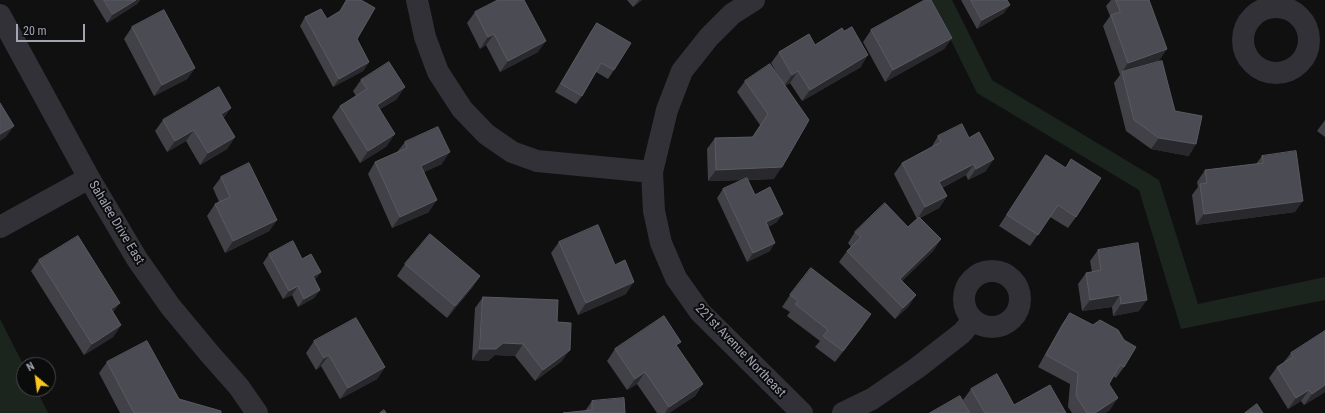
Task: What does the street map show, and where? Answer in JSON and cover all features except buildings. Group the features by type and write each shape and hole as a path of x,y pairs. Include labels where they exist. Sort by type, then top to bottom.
{"street":[{"path":"417,0 425,37 438,72 462,109 486,134 512,152 537,162 652,172"},
{"name":"221st Avenue Northeast","path":"754,0 732,14 708,37 682,71 667,110 652,172 654,212 661,243 676,278 700,312 802,413"},
{"name":"Sahalee Drive East","path":"0,15 89,178 138,259 170,306 239,387 257,413"},
{"path":"0,227 89,178"},
{"path":"843,413 872,399 917,368 962,333 973,320"}],"shaded area":[{"path":"931,0 952,0 992,80 1159,180 1198,304 1325,277 1325,300 1181,329 1139,190 977,93"},
{"path":"0,319 19,357 16,357 16,397 40,397 48,413 0,413"}]}
